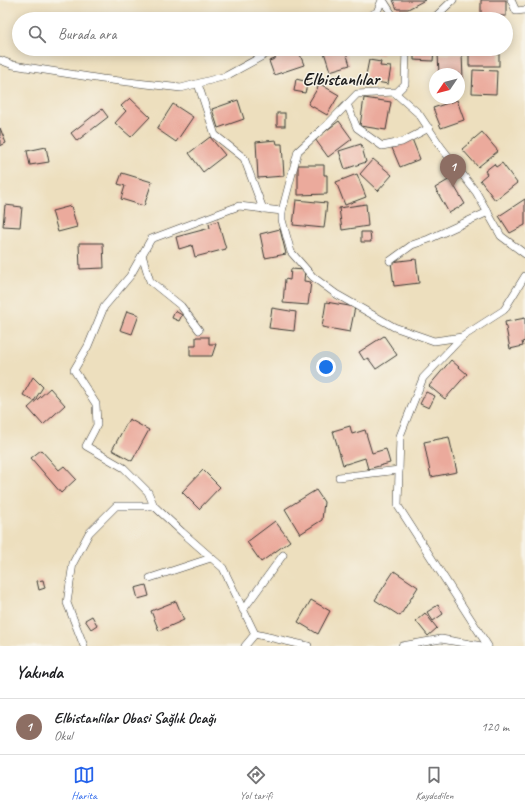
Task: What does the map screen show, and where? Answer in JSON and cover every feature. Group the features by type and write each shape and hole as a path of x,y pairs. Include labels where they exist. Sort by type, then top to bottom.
{"lane":[{"path":"377,12 382,0"},
{"path":"382,0 390,12"},
{"path":"440,12 453,0"},
{"path":"511,0 516,11 525,10"},
{"path":"0,60 13,65 102,79 181,88 226,76 263,56"},
{"path":"396,93 405,84 406,56"},
{"path":"198,84 215,135 244,158 263,209"},
{"path":"462,338 434,341 394,328 336,294 313,277 291,252 282,220 282,212 298,151 328,124 357,94 394,92 419,114 441,147 476,192 501,236 525,254"},
{"path":"347,104 357,128 382,146 402,142 428,128"},
{"path":"255,634 223,568 154,506 148,492 124,468 86,446 97,425 96,404 74,370 88,346 104,307 130,276 151,239 238,206 282,212"},
{"path":"390,261 412,245 429,239 488,212"},
{"path":"142,255 150,281 181,306 199,330"},
{"path":"488,646 398,506 400,436 423,378 462,338 504,310 525,276"},
{"path":"339,477 399,470"},
{"path":"84,646 67,603 74,563 88,533 116,506 154,506"},
{"path":"243,610 283,555"},
{"path":"150,578 211,558"},
{"path":"245,646 255,634"},
{"path":"255,634 308,646"},
{"path":"402,646 442,639 482,646"}],"building":[{"path":"393,0 425,0 408,9 397,9"},
{"path":"481,0 506,0 506,12 481,12"},
{"path":"276,56 301,56 304,65 274,75 269,61 275,59"},
{"path":"325,56 347,56 350,65 330,71"},
{"path":"414,56 433,56 433,61 414,60"},
{"path":"438,56 462,56 463,68 439,68"},
{"path":"469,56 499,56 499,66 469,66"},
{"path":"369,60 381,62 380,66 391,67 388,84 365,80"},
{"path":"473,70 497,71 496,94 472,93"},
{"path":"296,79 308,82 305,93 294,91"},
{"path":"320,84 339,95 327,115 308,104"},
{"path":"130,98 150,117 131,137 115,123 126,111 121,106"},
{"path":"364,98 391,102 386,130 360,126"},
{"path":"238,100 244,119 218,128 212,109"},
{"path":"173,104 193,117 176,142 157,129"},
{"path":"445,104 458,104 464,120 441,128 433,108"},
{"path":"102,109 108,117 77,141 71,133"},
{"path":"277,113 285,113 285,126 277,126"},
{"path":"339,121 352,139 328,157 315,139"},
{"path":"0,128 6,143 0,146"},
{"path":"482,132 498,151 478,167 462,149"},
{"path":"210,137 225,155 203,172 189,153"},
{"path":"412,139 420,159 400,167 392,148"},
{"path":"276,140 277,144 282,144 284,176 258,178 256,142"},
{"path":"361,144 366,162 345,169 339,151"},
{"path":"46,147 49,162 30,165 27,151"},
{"path":"373,159 392,175 378,191 360,174"},
{"path":"502,163 517,183 495,200 480,180 487,174 485,171 494,164 496,167"},
{"path":"298,165 324,165 324,175 327,175 327,194 298,195"},
{"path":"122,173 152,182 144,206 121,199 125,186 118,184"},
{"path":"357,174 366,197 345,205 336,182"},
{"path":"450,179 465,204 449,213 435,188"},
{"path":"525,199 525,225 510,233 499,216"},
{"path":"296,200 327,203 324,228 293,225"},
{"path":"366,204 368,226 342,230 339,208"},
{"path":"5,205 22,207 20,227 3,226"},
{"path":"71,206 77,227 58,232 52,211"},
{"path":"218,221 226,249 195,257 192,245 179,249 176,237 210,228 209,224"},
{"path":"280,229 286,254 265,258 260,234"},
{"path":"361,232 370,232 371,242 361,242"},
{"path":"79,243 103,243 104,268 80,269"},
{"path":"416,259 419,283 394,286 391,262"},
{"path":"291,269 305,270 304,281 311,282 308,305 283,303 285,279 290,280"},
{"path":"326,302 355,307 350,332 322,327"},
{"path":"272,308 296,312 294,331 269,328"},
{"path":"127,311 139,315 132,334 120,330"},
{"path":"175,311 182,315 179,321 172,318"},
{"path":"525,318 525,341 522,342 523,346 510,349 505,322"},
{"path":"384,336 397,355 376,369 368,358 364,360 359,352"},
{"path":"196,337 209,337 209,344 216,344 212,356 190,356 190,346 196,346"},
{"path":"451,360 467,374 445,399 429,386"},
{"path":"33,377 43,387 34,401 23,395"},
{"path":"50,388 65,405 43,425 28,408"},
{"path":"426,392 435,396 429,408 420,404"},
{"path":"129,419 149,430 132,461 112,450"},
{"path":"350,426 352,434 365,430 372,453 386,449 390,463 368,469 365,458 343,465 333,431"},
{"path":"449,437 457,472 431,477 424,442"},
{"path":"41,450 59,470 64,466 76,479 61,493 31,458"},
{"path":"203,470 220,487 199,509 182,492"},
{"path":"316,490 324,502 322,520 300,534 285,509"},
{"path":"275,521 290,541 261,562 247,542"},
{"path":"394,571 418,587 400,616 375,600"},
{"path":"43,580 45,588 39,590 37,581"},
{"path":"146,585 149,596 138,599 135,588"},
{"path":"311,600 330,611 318,634 298,622"},
{"path":"176,601 184,620 159,631 151,611"},
{"path":"438,605 443,614 433,621 427,612"},
{"path":"425,613 437,628 428,636 416,621"},
{"path":"92,616 97,625 91,629 85,620"}],"place":[{"name":"Elbistanlilar Obasi Sağlık Ocağı","path":"453,187"}],"district":[{"name":"Elbistanlılar","path":"341,79"}]}
